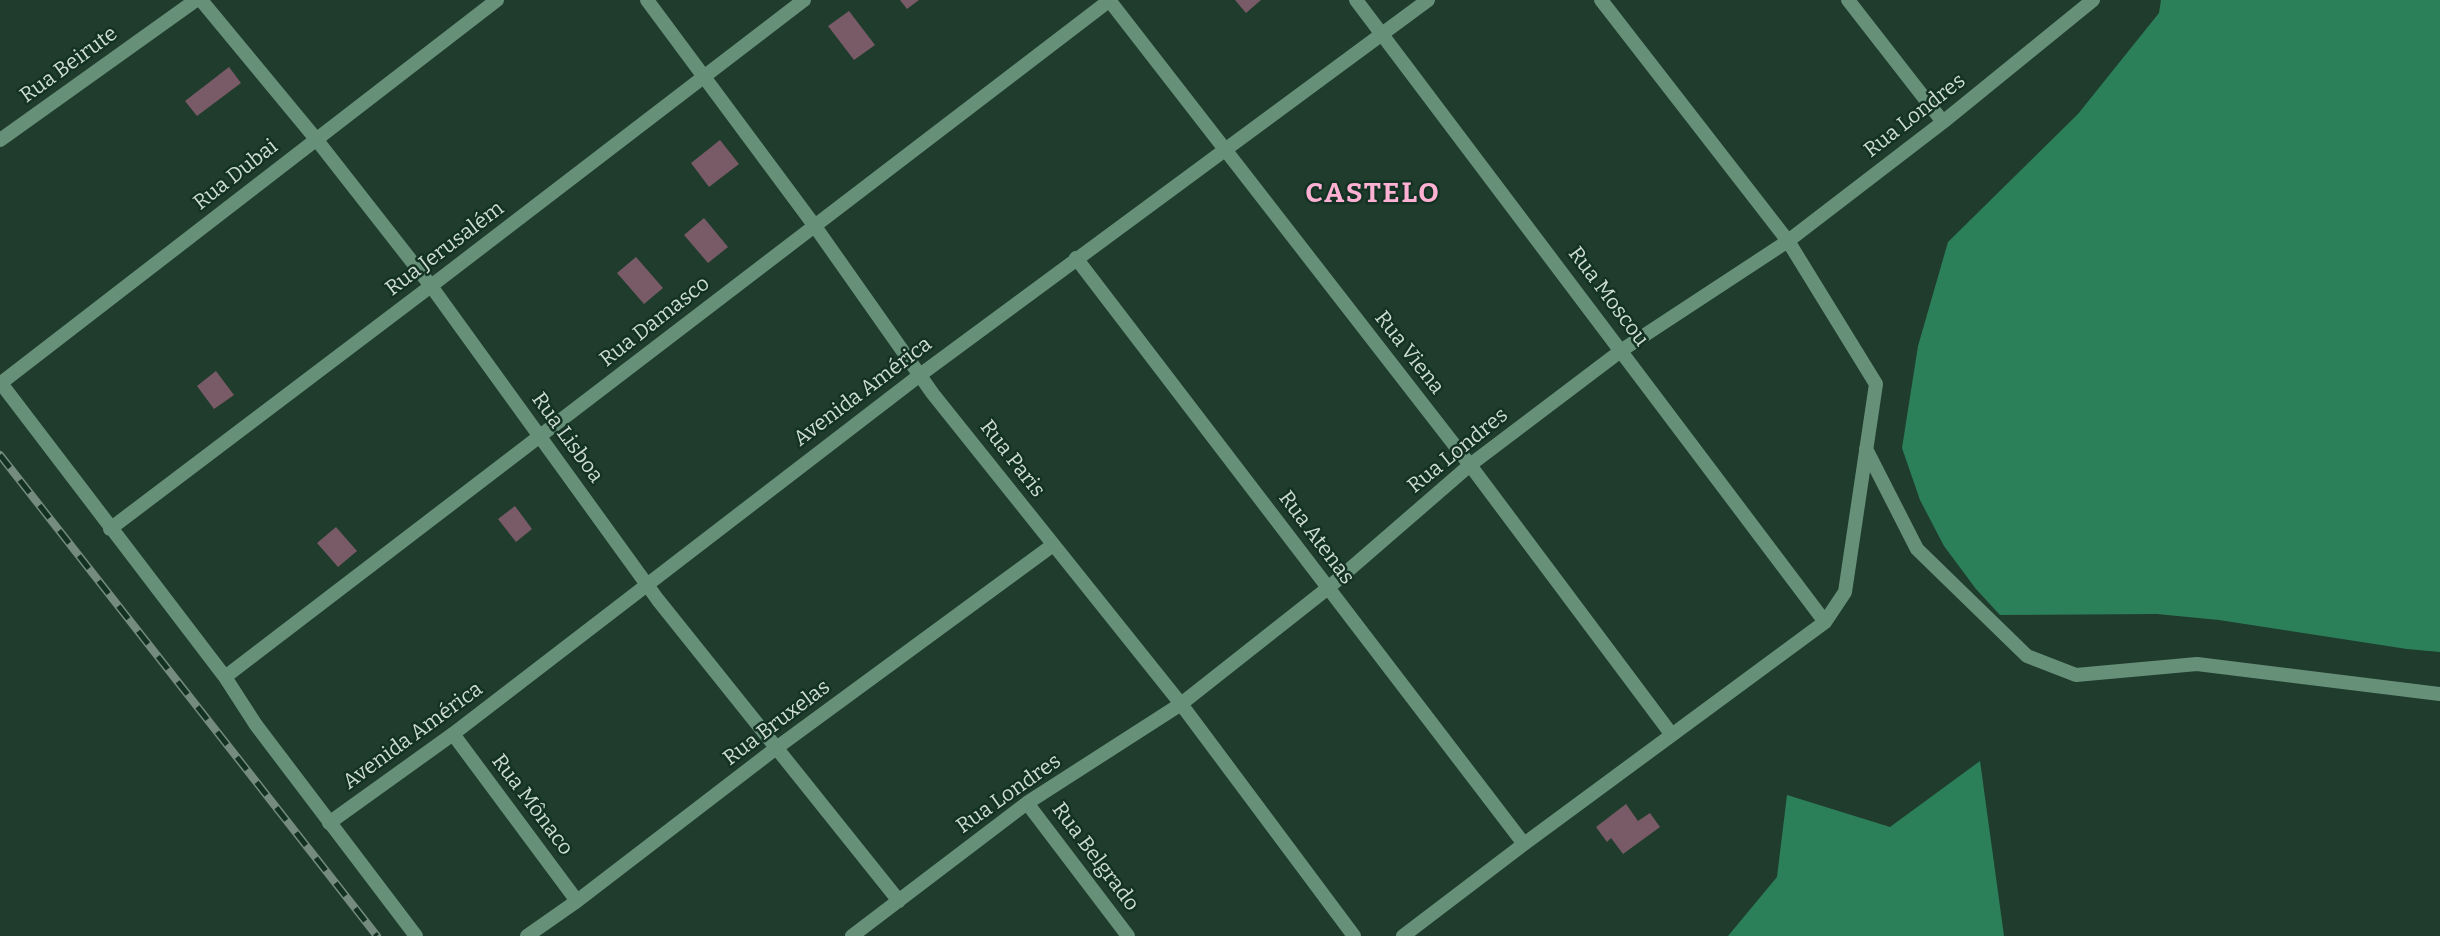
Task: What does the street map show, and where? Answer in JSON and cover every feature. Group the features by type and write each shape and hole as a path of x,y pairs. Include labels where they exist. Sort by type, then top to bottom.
{"street":[{"name":"Rua Beirute","path":"0,140 196,0"},
{"name":"Rua Lisboa","path":"201,0 316,139 431,286 657,600 899,901"},
{"name":"Rua Dubai","path":"1,383 496,0"},
{"name":"Rua Paris","path":"647,0 814,225 920,375 1181,704 1354,936"},
{"name":"Rua Jerusalém","path":"110,528 804,0"},
{"name":"Rua Viena","path":"1109,0 1470,465 1672,735"},
{"name":"Rua Damasco","path":"225,677 1109,0"},
{"name":"Rua Moscou","path":"1356,0 1825,622"},
{"name":"Avenida América","path":"329,823 453,734 647,583 1076,258 1428,0"},
{"path":"1403,936 1825,622 1845,592 1876,384 1788,241 1601,0"},
{"path":"1847,0 1943,122"},
{"name":"Rua Londres","path":"852,936 1027,803 1181,704 1328,588 1470,465 1622,350 1788,241 1943,122 2092,0"},
{"name":"Rua Atenas","path":"1076,258 1524,844"},
{"path":"1,383 225,677 256,725 416,936"},
{"path":"1866,449 1917,549 2027,656 2077,675 2197,664 2440,694"},
{"name":"Rua Bruxelas","path":"527,936 577,901 775,749 1053,545"},
{"name":"Rua Mônaco","path":"453,734 577,901"},
{"name":"Rua Belgrado","path":"1027,803 1128,936"}],"green space":[{"path":"2161,0 2440,0 2440,652 2219,620 2157,614 2000,615 1976,589 1944,546 1920,500 1902,448 1918,346 1948,242 2078,114 2159,13"},
{"path":"1980,761 2004,936 1728,936 1777,877 1787,795 1890,827"}],"building":[{"path":"900,0 919,0 907,9"},
{"path":"1235,0 1261,0 1246,13"},
{"path":"849,11 875,45 854,60 828,26"},
{"path":"229,67 241,83 197,116 185,101"},
{"path":"720,140 739,164 709,187 691,163"},
{"path":"704,218 728,247 708,263 684,235"},
{"path":"636,257 663,288 644,304 617,273"},
{"path":"216,371 234,395 214,409 197,386"},
{"path":"515,506 532,529 516,542 498,519"},
{"path":"336,527 357,551 338,567 317,543"},
{"path":"1626,804 1638,821 1650,813 1660,827 1623,854 1611,838 1607,842 1596,827"}],"railway":[{"path":"0,455 377,936"}],"district":[{"name":"CASTELO","path":"1373,194"}]}
